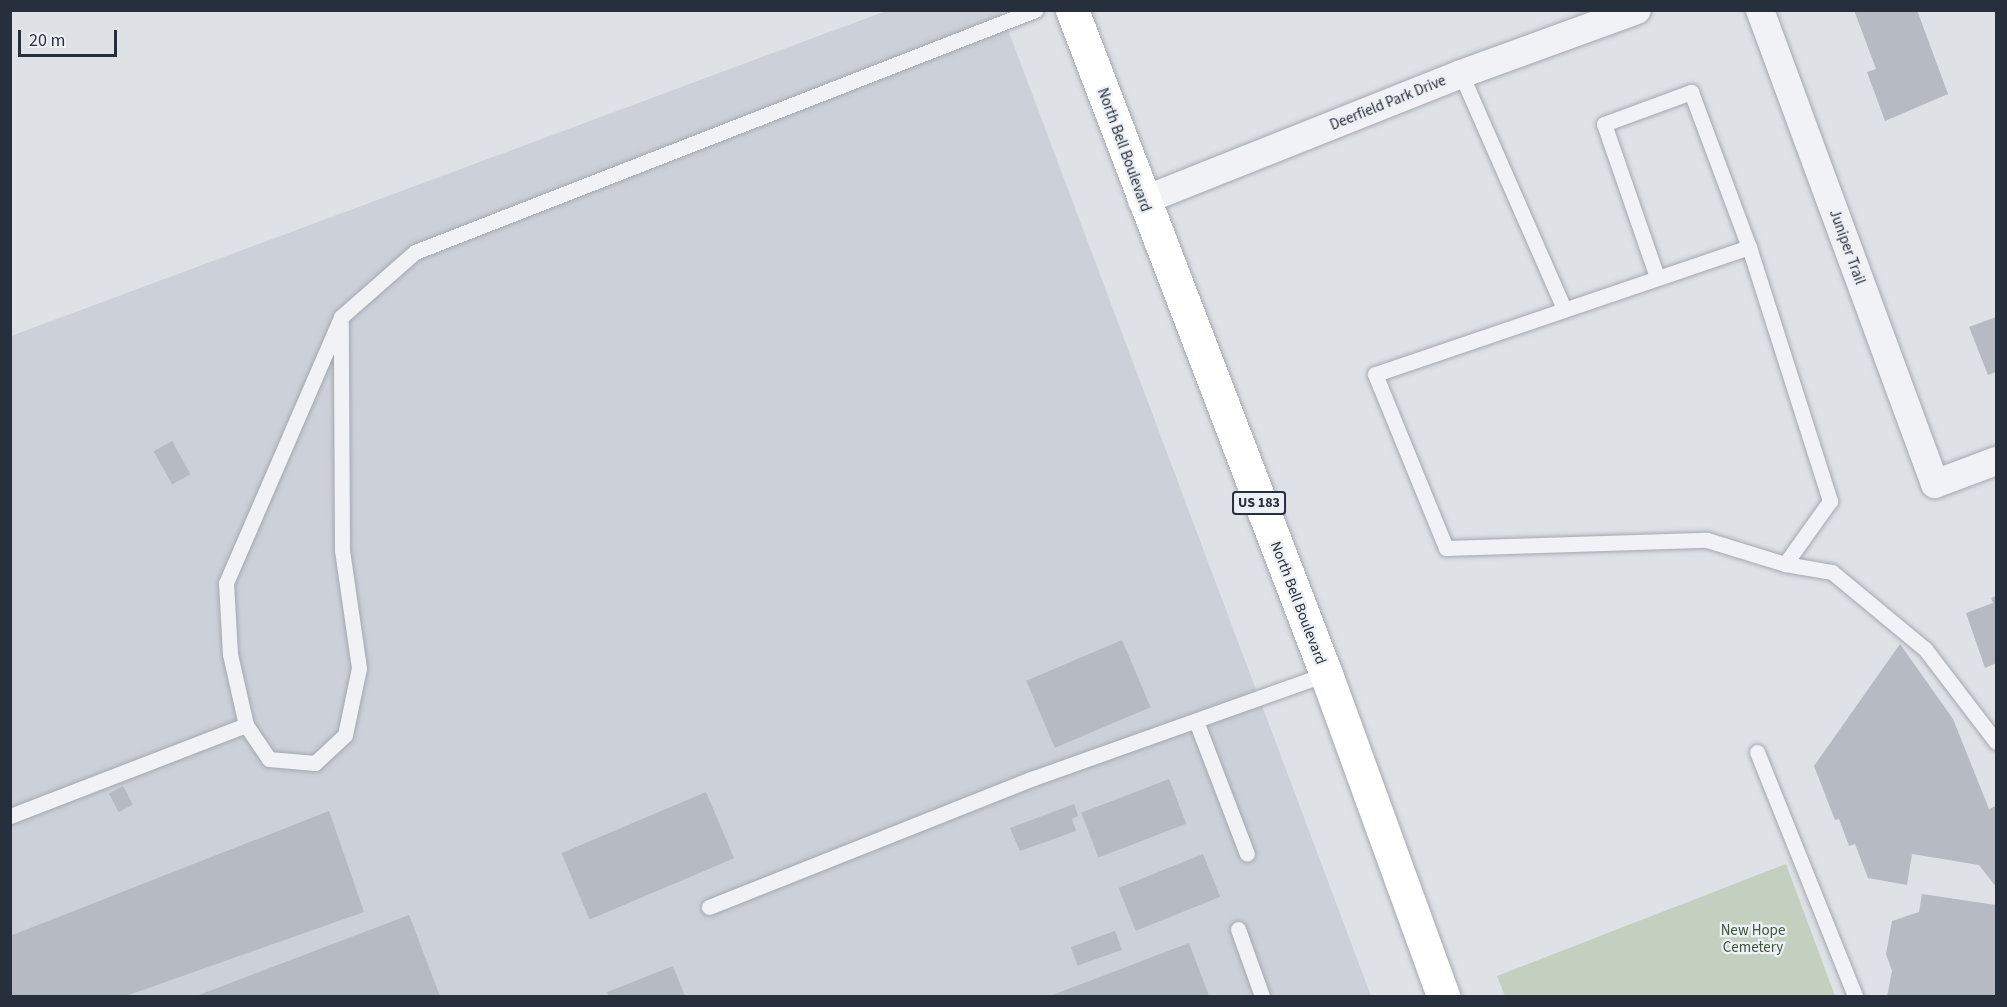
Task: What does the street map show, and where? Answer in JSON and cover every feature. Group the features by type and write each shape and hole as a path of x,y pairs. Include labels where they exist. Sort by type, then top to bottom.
{"main road":[{"name":"North Bell Boulevard","path":"1072,10 1142,201 1326,674 1443,996"}],"street":[{"name":"Deerfield Park Drive","path":"1142,201 1461,74 1637,10"},
{"name":"Juniper Trail","path":"1760,10 1935,484 1996,461"}],"lane":[{"path":"341,317 342,550 358,668 345,735 315,763 269,759 246,725 230,654 226,583 341,317 415,252 1035,10"},
{"path":"1461,74 1564,309"},
{"path":"1657,277 1604,124 1691,92 1749,247 1830,501 1785,564"},
{"path":"1749,247 1375,374 1446,548 1707,540 1785,564 1832,572 1925,650 1996,742"},
{"path":"709,907 1031,779 1326,674"},
{"path":"1196,721 1247,854"},
{"path":"10,816 246,725"},
{"path":"1757,752 1855,996"},
{"path":"1238,929 1262,996"}],"shaded area":[{"path":"886,11 1001,11 1371,996 11,996 11,336"}],"green space":[{"name":"New Hope Cemetery","path":"1786,864 1835,996 1505,996 1497,976"}],"building":[{"path":"1854,10 1917,10 1948,94 1885,121 1867,72 1876,69"},
{"path":"1996,317 1996,372 1988,375 1969,327"},
{"path":"172,441 190,474 172,484 154,451"},
{"path":"1996,596 1996,663 1985,668 1966,613 1993,603 1991,598"},
{"path":"1122,640 1151,707 1055,748 1026,681"},
{"path":"1900,644 1953,719 1989,809 1996,806 1996,887 1979,865 1912,854 1907,885 1868,878 1855,844 1849,846 1839,819 1835,820 1814,766"},
{"path":"1169,779 1186,824 1098,857 1081,813"},
{"path":"123,786 133,805 119,812 109,794"},
{"path":"706,792 734,858 590,920 561,853"},
{"path":"1074,804 1078,816 1072,819 1076,831 1020,851 1010,828"},
{"path":"329,811 364,912 126,996 10,996 10,936"},
{"path":"1203,854 1220,897 1136,931 1119,888"},
{"path":"1922,894 1996,905 1996,996 1887,996 1892,971 1886,954 1892,921 1919,912"},
{"path":"409,915 440,996 196,996"},
{"path":"1115,931 1122,950 1078,966 1071,947"},
{"path":"1189,943 1209,996 1050,996"},
{"path":"673,966 685,996 609,996 607,992"}]}
